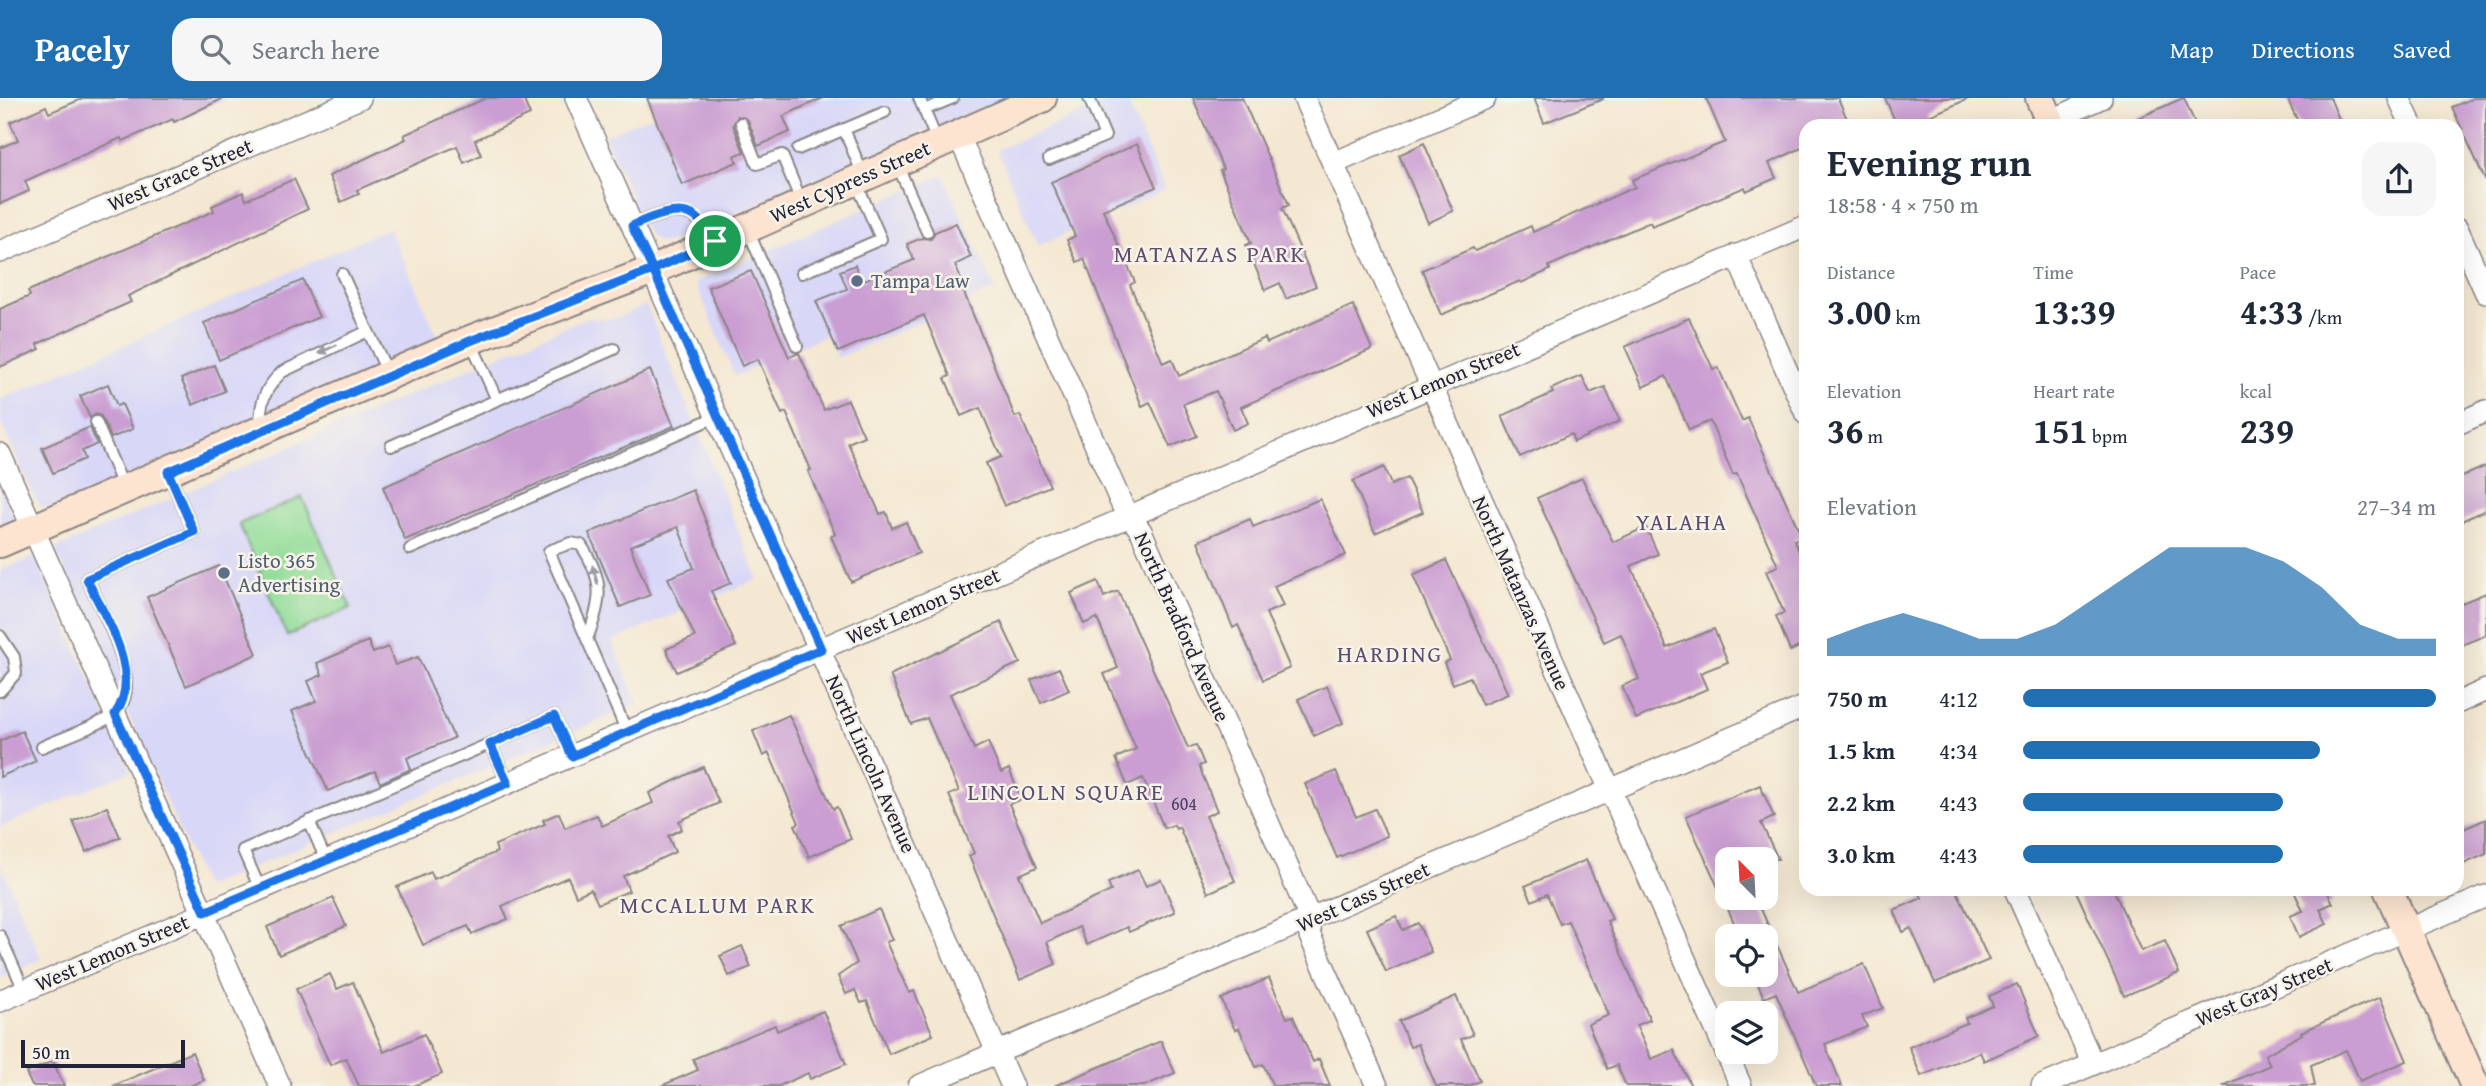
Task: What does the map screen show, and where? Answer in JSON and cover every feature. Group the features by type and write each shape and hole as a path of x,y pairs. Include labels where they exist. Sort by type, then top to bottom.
{"street":[{"name":"West Grace Street","path":"0,252 360,98"},
{"name":"North Lincoln Avenue","path":"576,98 1012,1086"},
{"name":"North Matanzas Avenue","path":"1304,98 1741,1086"},
{"path":"1334,163 1485,98"},
{"path":"2045,118 2101,98"},
{"path":"2399,98 2409,119"},
{"name":"West Cypress Street","path":"0,544 470,341 653,270 1034,100"},
{"name":"North Bradford Avenue","path":"948,139 1117,494 1137,524 1306,909 1310,936 1377,1086"},
{"name":"West Lemon Street","path":"0,1001 1799,229"},
{"path":"2464,244 2486,293"},
{"path":"1736,256 1799,398"},
{"path":"2464,421 2486,411"},
{"path":"0,454 280,1086"},
{"path":"2464,700 2486,690"},
{"name":"West Cass Street","path":"919,1086 1308,922 1799,709"},
{"path":"2018,896 2093,1064"},
{"path":"2391,896 2475,1086"},
{"name":"West Gray Street","path":"2042,1086 2486,896"}],"lane":[{"path":"919,98 948,139"},
{"path":"925,110 953,98"},
{"path":"1049,159 1105,136 1089,98"},
{"path":"798,149 885,112"},
{"path":"741,123 757,164 782,155 802,203"},
{"path":"802,273 881,239 844,129"},
{"path":"896,162 927,232"},
{"path":"632,226 654,216 679,212 696,217 715,241"},
{"path":"747,228 797,346"},
{"path":"342,274 389,376"},
{"path":"260,432 261,400 276,377 368,331"},
{"path":"470,341 497,400"},
{"path":"391,446 614,349"},
{"path":"410,549 718,416"},
{"path":"96,422 125,490"},
{"path":"42,747 115,714 125,699 128,675 87,579 194,532 168,472"},
{"path":"587,639 599,609 598,577 581,545 571,543 549,551 627,732"},
{"path":"0,636 14,657 16,673 0,691"},
{"path":"260,889 243,850 554,716 572,756"},
{"path":"490,744 508,783"},
{"path":"309,821 326,860"},
{"path":"0,936 24,990"}],"shaded area":[{"path":"695,98 1005,98 671,241 658,242 647,233 604,136"},
{"path":"1118,98 1125,98 1165,190 1038,246 997,150"},
{"path":"943,175 995,289 837,358 826,335 735,376 695,282"},
{"path":"389,228 440,342 56,506 44,508 36,501 0,421 0,400"},
{"path":"646,305 758,579 612,641 638,704 204,886 55,549 586,318 614,319"},
{"path":"0,477 14,517 11,524 0,531"},
{"path":"35,557 131,771 0,827 0,570"},
{"path":"0,863 41,959 0,977"}],"green space":[{"path":"302,497 351,608 287,636 239,524"}],"building":[{"path":"84,98 224,98 174,122 173,119 123,141 121,138 25,181 29,191 0,204 0,148 18,140 10,122 46,106 49,113"},
{"path":"486,98 523,98 530,115 475,140 481,155 464,163 457,146 357,190 359,194 341,202 329,176 406,139 404,135"},
{"path":"647,98 823,98 783,116 790,132 758,146 748,120 738,116 733,125 744,152 734,156 737,162 682,185"},
{"path":"1193,98 1242,98 1289,205 1282,208 1316,286 1286,299 1280,283 1265,290 1246,245 1251,243"},
{"path":"1534,98 1603,98 1603,99 1544,123"},
{"path":"1706,98 1838,98 1847,119 1799,119 1799,149 1769,163 1776,178 1746,191 1745,187 1652,226 1650,222 1549,266 1550,270 1521,283 1520,281 1441,315 1422,270 1473,248 1475,251 1531,226 1533,232 1635,187 1632,180 1725,142"},
{"path":"1885,98 1970,98 1927,117 1928,119 1894,119"},
{"path":"2183,98 2193,119 2136,119"},
{"path":"2287,98 2330,98 2339,119 2297,119"},
{"path":"2473,98 2486,98 2486,182 2464,133 2464,119 2457,119 2452,107"},
{"path":"1424,143 1453,211 1428,223 1399,155"},
{"path":"1137,144 1156,187 1103,210 1135,282 1130,285 1163,363 1172,359 1179,376 1265,338 1267,343 1353,305 1372,349 1241,407 1248,423 1233,430 1216,391 1183,404 1197,436 1170,447 1150,402 1142,406 1084,259 1077,262 1067,240 1075,236 1051,182"},
{"path":"294,179 308,209 128,296 131,302 37,344 40,349 0,367 0,309 30,296 28,291 214,211 212,206 243,192 246,200"},
{"path":"956,223 971,257 955,265 962,282 960,283 1015,417 1020,415 1050,486 1004,506 986,463 1001,457 980,408 961,416 945,378 950,376 924,315 838,352 816,301 847,289 840,271 855,265 862,281 914,260 907,244 922,238 931,239 935,232"},
{"path":"751,271 789,357 799,353 824,410 848,400 864,436 848,443 880,514 886,512 892,528 906,522 919,553 851,582 831,536 835,534 808,471 811,470 786,412 782,414 758,359 742,366 708,287"},
{"path":"303,280 319,317 219,360 204,323"},
{"path":"1689,318 1713,369 1718,367 1742,421 1748,418 1799,530 1799,538 1794,540 1799,551 1799,647 1790,651 1776,616 1784,613 1766,571 1778,566 1737,474 1733,475 1710,421 1689,430 1666,376 1643,387 1625,347"},
{"path":"214,365 225,391 193,405 181,379"},
{"path":"650,370 674,426 405,540 383,487"},
{"path":"1582,376 1590,393 1605,387 1620,421 1574,442 1571,434 1520,457 1502,416 1553,393 1551,389"},
{"path":"108,384 117,406 122,404 133,429 111,438 101,416 96,414 90,418 80,396"},
{"path":"90,427 97,444 82,451 85,459 53,473 42,448"},
{"path":"2486,466 2486,510 2464,520 2464,476"},
{"path":"1384,467 1391,485 1407,478 1423,512 1375,533 1353,481"},
{"path":"1582,478 1613,542 1646,527 1658,554 1631,566 1667,648 1714,629 1728,662 1700,673 1707,689 1636,719 1622,686 1639,679 1621,634 1604,642 1537,498"},
{"path":"693,490 731,583 711,591 736,646 677,672 666,649 695,637 668,578 694,568 678,527 630,546 650,595 620,607 589,533"},
{"path":"1320,499 1346,555 1274,586 1283,606 1266,613 1290,668 1263,680 1238,625 1233,628 1198,541 1250,519 1253,527"},
{"path":"1446,560 1508,694 1482,705 1470,677 1453,684 1444,663 1450,660 1413,575"},
{"path":"219,566 257,654 186,686 147,597"},
{"path":"1098,581 1104,597 1118,591 1188,748 1196,745 1204,764 1199,766 1217,811 1206,816 1235,881 1208,893 1179,827 1176,829 1174,825 1164,828 1143,778 1127,785 1116,758 1136,749 1104,674 1118,668 1097,618 1084,624 1071,593"},
{"path":"2486,593 2486,635 2464,644 2464,602"},
{"path":"1001,622 1020,663 950,694 974,749 988,742 1001,773 1009,769 1021,799 1009,804 1037,867 1019,875 1040,923 1111,891 1108,883 1138,870 1146,886 1161,879 1175,912 1129,932 1127,927 1087,945 1079,927 1047,942 1056,964 1020,980 969,856 974,853 949,795 959,791 927,718 911,724 890,675"},
{"path":"368,641 373,653 388,647 395,665 418,657 454,738 407,758 411,769 380,783 375,771 328,791 292,711 316,701 308,681 322,675 317,663"},
{"path":"1059,668 1069,690 1041,703 1031,680"},
{"path":"1327,686 1343,723 1314,736 1298,699"},
{"path":"789,715 833,809 837,807 851,839 809,857 795,825 799,823 769,753 763,756 753,731"},
{"path":"22,731 36,761 0,777 0,741"},
{"path":"703,767 719,803 679,821 682,829 668,836 675,852 623,876 629,891 598,904 591,889 576,896 568,877 502,906 508,919 472,934 468,926 423,945 397,887 431,872 434,879 497,852 495,845 545,824 543,820 559,813 565,828 597,815 602,826 653,803 649,793"},
{"path":"1336,771 1356,817 1375,809 1387,836 1337,858 1305,784"},
{"path":"1760,785 1774,817 1761,823 1772,847 1715,847 1715,880 1686,816"},
{"path":"107,807 120,837 86,852 73,821"},
{"path":"2486,819 2486,854 2464,864 2464,829"},
{"path":"1586,860 1612,919 1607,921 1650,1020 1636,1025 1651,1059 1674,1050 1691,1086 1626,1086 1617,1065 1607,1069 1588,1024 1609,1015 1568,921 1560,924 1547,894 1532,901 1525,886"},
{"path":"1921,896 1959,896 1989,960 1935,983 1911,928 1903,932 1894,910 1922,898"},
{"path":"2078,896 2116,896 2141,951 2165,941 2179,973 2124,996"},
{"path":"2296,896 2330,896 2333,903 2320,909 2327,924 2299,937 2290,916 2303,911"},
{"path":"333,898 346,926 279,955 267,927"},
{"path":"879,909 892,940 886,942 909,993 914,991 933,1035 889,1054 867,1001 861,1003 855,990 846,994 838,976 857,963 841,926"},
{"path":"1728,910 1761,910 1768,924 1735,924"},
{"path":"1396,916 1403,930 1418,923 1431,952 1386,972 1367,929"},
{"path":"742,946 751,967 729,976 720,956"},
{"path":"1778,947 1798,992 1864,964 1883,1008 1862,1016 1867,1027 1825,1044 1842,1086 1816,1086 1776,993 1764,998 1759,987 1778,987"},
{"path":"330,974 337,989 353,982 384,1052 424,1034 442,1074 414,1086 359,1086 346,1058 330,1065 296,989"},
{"path":"1269,978 1287,1018 1293,1016 1313,1062 1319,1059 1330,1086 1273,1086 1263,1064 1256,1067 1239,1028 1235,1030 1221,999"},
{"path":"2017,984 2039,1036 1984,1061 1980,1052 1921,1076 1909,1047 1967,1023 1965,1018 1993,1006 1989,996"},
{"path":"1456,996 1473,1035 1461,1039 1480,1081 1468,1086 1436,1086 1418,1044 1410,1047 1399,1021"},
{"path":"2380,997 2407,1061 2360,1081 2346,1050 2311,1065 2315,1086 2223,1086 2270,1065 2265,1055 2302,1034 2301,1032"},
{"path":"823,1011 846,1064 810,1079 808,1073 779,1086 661,1086 698,1070 693,1059 775,1025 777,1031"},
{"path":"1161,1041 1175,1073 1144,1086 1054,1086"},
{"path":"192,1052 204,1080 190,1086 113,1086"},
{"path":"53,1061 64,1086 32,1086 26,1073"}],"place":[{"name":"Tampa Law","path":"857,281"},
{"name":"Listo 365 Advertising","path":"224,573"}],"district":[{"name":"MATANZAS PARK","path":"1210,254"},
{"name":"YALAHA","path":"1682,522"},
{"name":"HARDING","path":"1390,654"},
{"name":"LINCOLN SQUARE","path":"1066,792"},
{"name":"MCCALLUM PARK","path":"718,905"}],"route":[{"path":"715,241 653,270 470,341 168,472 194,532 87,579 128,675 125,699 115,714 205,912 508,783 490,744 554,716 572,756 821,649 653,270 632,226 654,216 679,212 696,217 715,241"}]}
